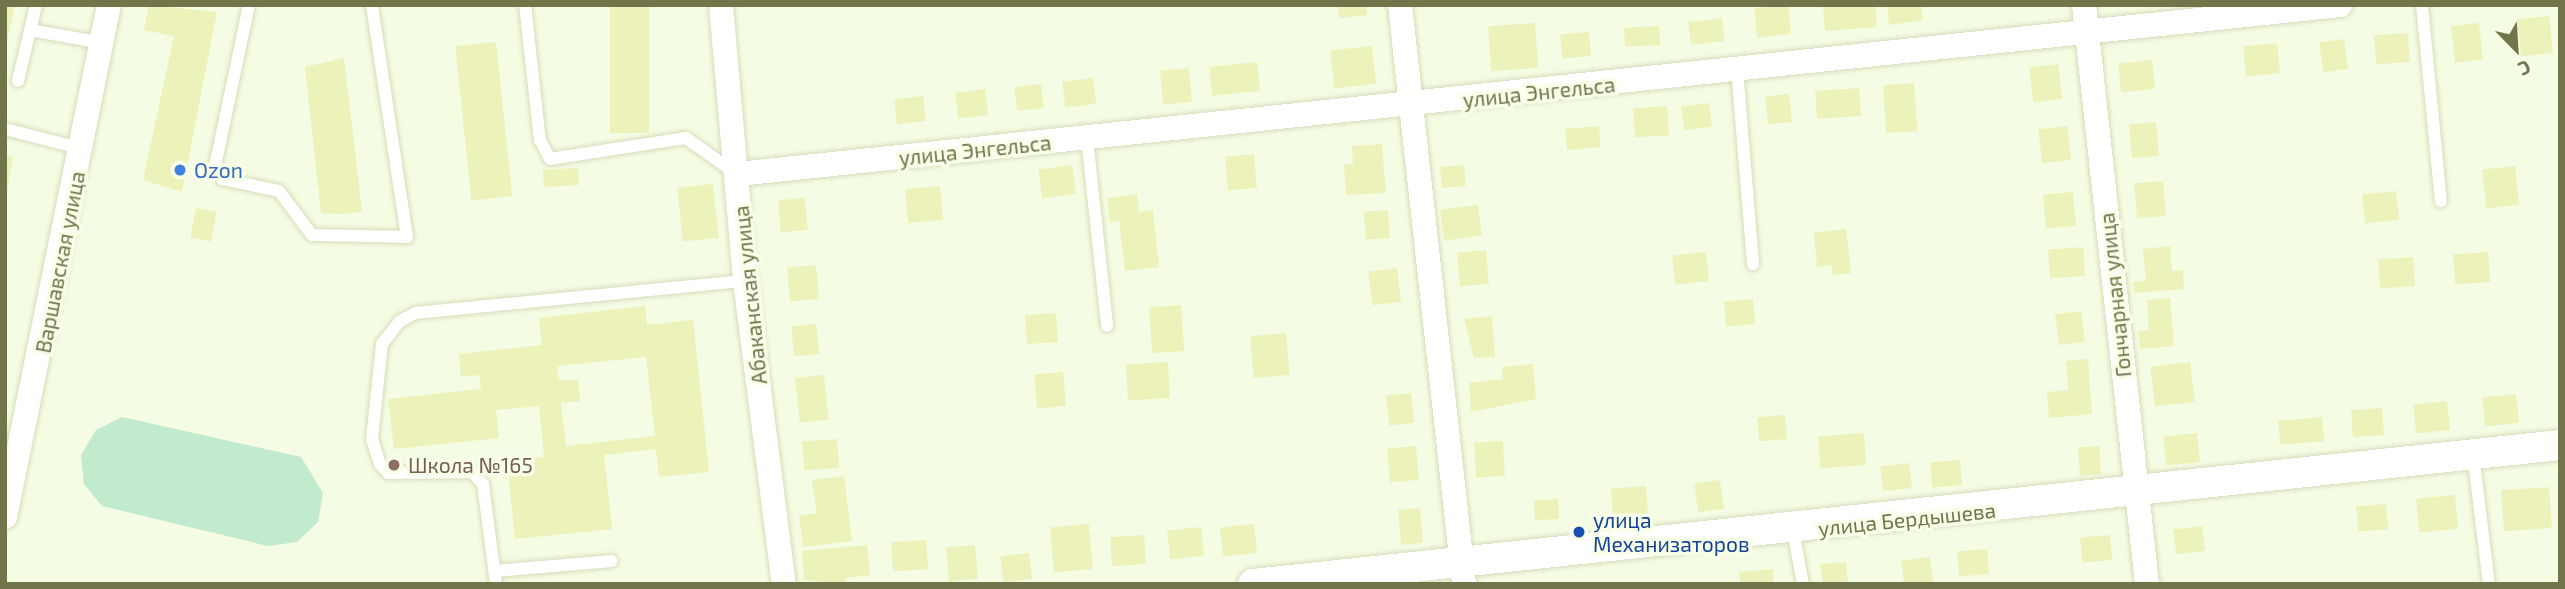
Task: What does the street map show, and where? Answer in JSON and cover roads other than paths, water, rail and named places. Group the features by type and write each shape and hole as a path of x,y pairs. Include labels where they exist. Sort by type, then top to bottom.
{"street":[{"name":"Варшавская улица","path":"5,517 83,149 109,5"},
{"name":"Абаканская улица","path":"721,5 746,281 784,584"},
{"path":"1400,5 1462,573"},
{"name":"Гончарная улица","path":"2084,5 2147,584"},
{"name":"улица Энгельса","path":"738,174 1411,106 2087,30 2340,5"},
{"name":"улица Бердышева","path":"1253,584 1462,573 1793,531 2137,495 2560,445"}],"lane":[{"path":"18,81 36,5"},
{"path":"249,5 215,166 222,179 279,191 312,235 407,237 372,5"},
{"path":"525,5 540,140 550,159 686,138 738,174"},
{"path":"2422,5 2441,201"},
{"path":"30,30 103,43"},
{"path":"1737,69 1753,264"},
{"path":"5,129 83,149"},
{"path":"1087,138 1107,326"},
{"path":"612,561 495,578 483,484 472,472 388,473 380,464 372,440 382,344 400,321 416,313 746,281"},
{"path":"2473,454 2489,584"},
{"path":"1793,531 1803,584"}],"place":[{"name":"Ozon","path":"180,170"},
{"name":"Школа №165","path":"394,465"},
{"name":"улица Механизаторов","path":"1579,532"}]}
